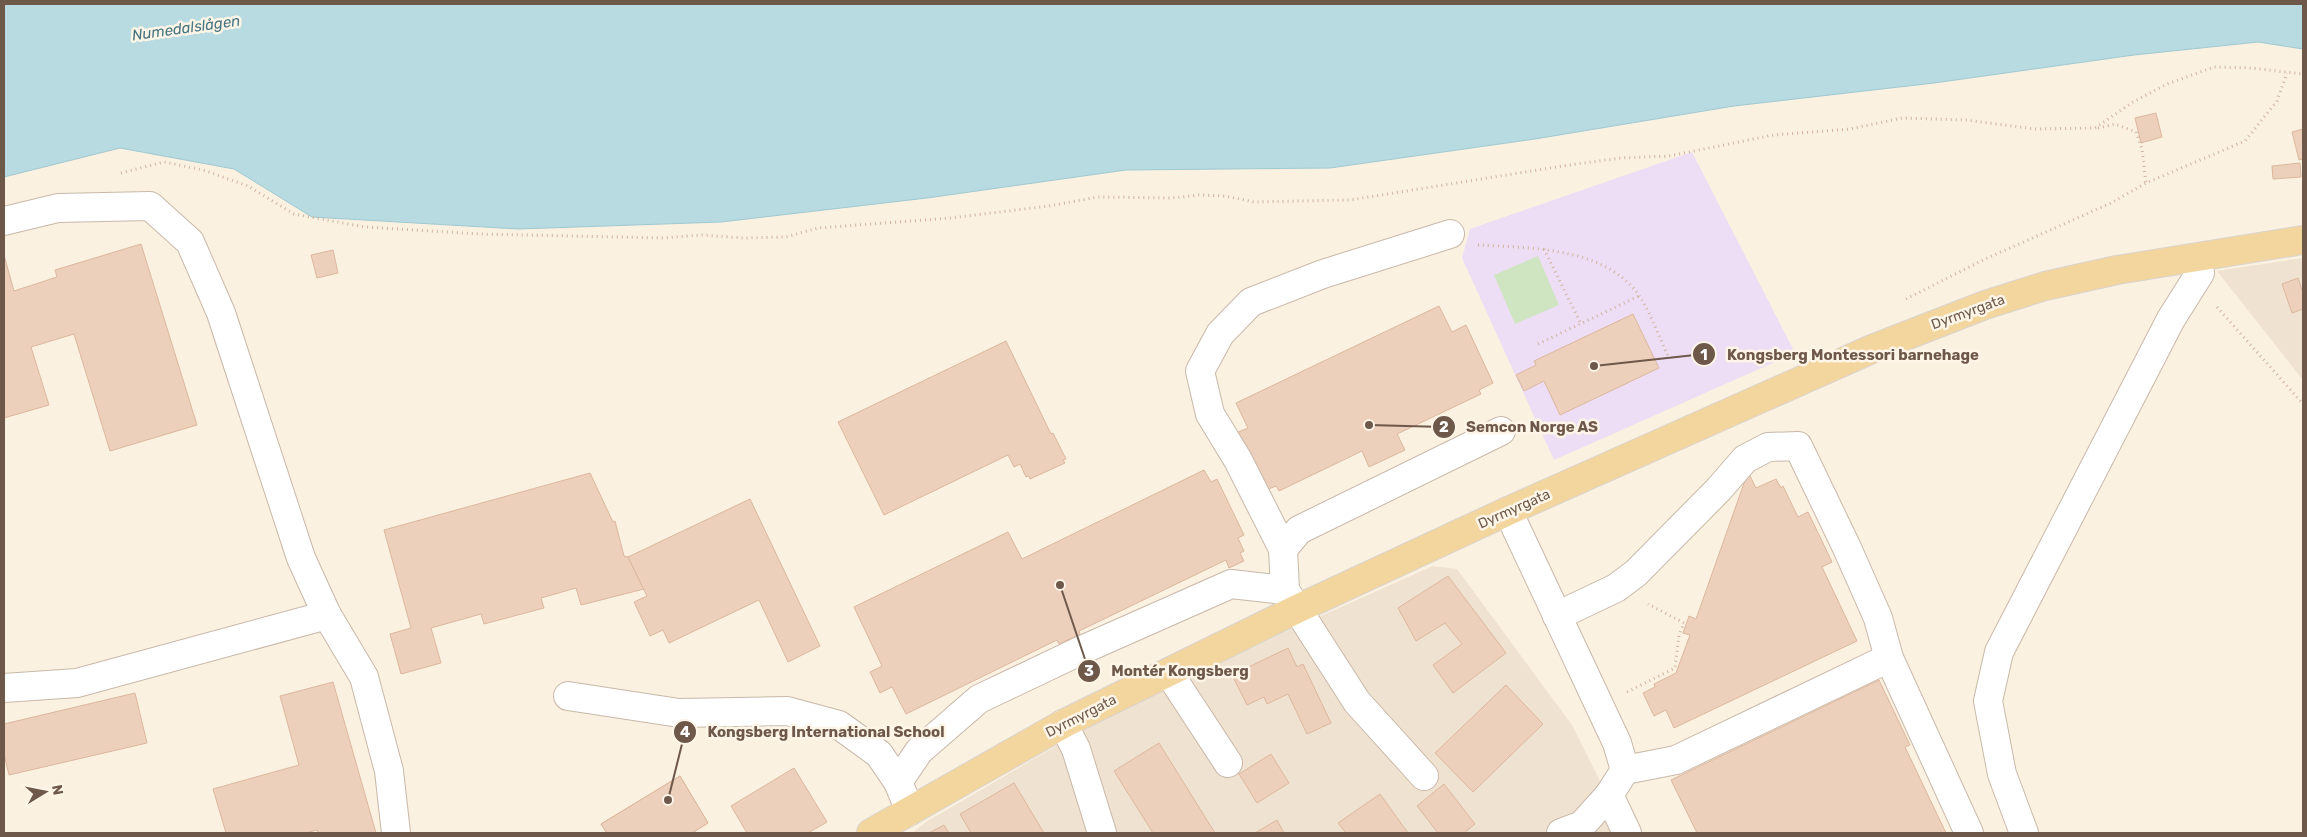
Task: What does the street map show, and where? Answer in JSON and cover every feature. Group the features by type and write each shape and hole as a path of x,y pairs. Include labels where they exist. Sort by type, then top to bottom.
{"main road":[{"name":"Dyrmyrgata","path":"871,833 1064,724 1169,673 1291,599 1508,511 1872,349 1985,305 2045,286 2116,270 2193,266 2303,240"}],"street":[{"path":"4,221 58,208 150,206 190,242 221,313 301,558 327,615 364,677 390,771 396,833"},
{"path":"1424,776 1358,702 1291,599 1283,549 1238,460 1210,414 1200,371 1220,334 1251,302 1323,274 1450,234"},
{"path":"2024,833 2002,774 1988,701 1999,652 2171,319 2193,266"},
{"path":"1283,549 1299,530 1501,431"},
{"path":"1557,616 1616,588 1636,573 1676,534 1745,459 1768,447 1798,446 1874,609 1889,658 1968,833"},
{"path":"1508,511 1617,743 1625,770"},
{"path":"898,782 919,751 979,699 1082,650 1231,584 1291,599"},
{"path":"4,688 77,683 327,615"},
{"path":"1560,833 1582,825 1609,795 1625,770 1676,760 1889,658"},
{"path":"1169,673 1228,763"},
{"path":"568,696 679,713 787,711 839,725 880,754 898,782 910,810"},
{"path":"1064,724 1076,749 1102,833"},
{"path":"1609,795 1627,833"}],"path":[{"path":"2095,128 2132,102 2167,84 2214,67 2251,68 2303,74"},
{"path":"1898,304 1983,260 2111,203 2146,183 2245,141 2277,101 2287,73"},
{"path":"120,174 164,162 203,170 248,186 294,214 365,227 480,234 664,238 702,235 743,238 786,237 818,228 950,218 1049,206 1098,197 1172,198 1225,196 1254,202 1350,200 1569,164 1621,158 1669,156 1774,135 1850,129 1902,118 1966,120 2035,129 2095,128 2115,124 2136,132 2142,148 2146,183"},
{"path":"1450,234 1476,245 1544,248 1579,256 1616,273 1639,296 1668,356"},
{"path":"1544,248 1580,324"},
{"path":"2193,266 2209,299 2303,404"},
{"path":"1538,344 1639,296"},
{"path":"1600,706 1675,668 1679,635 1684,623 1616,588"}],"shaded area":[{"path":"1692,152 1795,353 1554,460 1462,258 1470,229"},
{"path":"2303,258 2303,380 2217,271"},
{"path":"1433,566 1457,569 1572,725 1600,781 1642,833 912,833 926,822 1102,719 1287,631"}],"green space":[{"path":"1538,256 1559,305 1515,324 1494,275"}],"water":[{"name":"Numedalslågen","path":"4,4 2303,4 2303,49 2258,42 2134,55 1934,83 1734,106 1535,139 1330,168 1126,170 927,198 721,222 518,229 312,217 234,169 120,148 4,177"}],"building":[{"path":"2156,113 2162,137 2141,143 2135,118"},
{"path":"2303,129 2303,159 2299,160 2292,132"},
{"path":"2300,163 2301,177 2273,179 2272,166"},
{"path":"141,244 197,425 110,451 74,334 31,347 49,405 4,418 4,255 14,291 57,277 55,270"},
{"path":"333,250 338,273 317,278 311,255"},
{"path":"2298,278 2303,293 2303,309 2292,313 2282,284"},
{"path":"1439,306 1452,332 1466,325 1493,383 1479,390 1481,394 1397,434 1405,450 1369,467 1362,451 1279,491 1276,486 1261,492 1236,433 1248,428 1236,403"},
{"path":"1633,314 1659,368 1560,415 1544,381 1524,391 1516,375 1536,365 1534,361"},
{"path":"1006,341 1051,434 1053,433 1066,459 1063,460 1065,463 1030,479 1029,476 1026,477 1020,464 1014,467 1008,455 884,515 838,422"},
{"path":"1204,470 1211,482 1217,479 1244,535 1238,538 1244,551 1240,553 1244,561 1229,568 1226,560 1079,631 1080,634 1059,644 1057,640 906,714 892,687 880,693 870,672 882,666 854,607 1008,532 1022,559"},
{"path":"1748,472 1756,488 1776,479 1781,488 1783,486 1798,517 1808,512 1832,562 1822,567 1857,641 1674,728 1666,710 1654,716 1643,693 1655,687 1654,684 1676,673 1690,635 1683,633 1689,616 1696,619"},
{"path":"590,473 613,522 615,521 624,556 628,557 644,589 581,605 576,588 541,598 544,608 484,624 481,614 431,628 441,663 401,674 390,634 411,628 384,530"},
{"path":"750,499 820,646 788,662 759,600 669,643 663,630 650,636 634,602 647,596 628,557"},
{"path":"1448,576 1506,653 1453,693 1433,665 1462,644 1445,623 1416,641 1398,608"},
{"path":"1288,648 1297,667 1303,664 1331,723 1307,734 1288,694 1267,704 1264,697 1247,705 1232,675"},
{"path":"1879,680 1910,745 1905,747 1946,833 1697,833 1671,780"},
{"path":"333,682 376,833 318,833 317,830 306,833 226,833 213,789 299,765 280,696"},
{"path":"1506,685 1543,724 1473,792 1435,753"},
{"path":"135,693 147,743 9,775 4,754 4,724"},
{"path":"1159,743 1215,833 1153,833 1114,771"},
{"path":"1271,754 1289,783 1257,803 1239,774"},
{"path":"794,768 827,822 808,833 747,833 731,806"},
{"path":"680,776 708,823 692,833 607,833 601,824"},
{"path":"680,776 708,823 692,833 607,833 601,824"},
{"path":"1014,783 1044,833 971,833 960,814"},
{"path":"1444,784 1475,824 1464,833 1438,833 1417,806"},
{"path":"1380,794 1408,833 1346,833 1338,823"},
{"path":"1277,820 1284,833 1255,833"},
{"path":"944,825 949,833 929,833"}],"place":[{"name":"Kongsberg Montessori barnehage","path":"1594,366"},
{"name":"Semcon Norge AS","path":"1369,425"},
{"name":"Montér Kongsberg","path":"1060,585"},
{"name":"Kongsberg International School","path":"668,800"}]}
